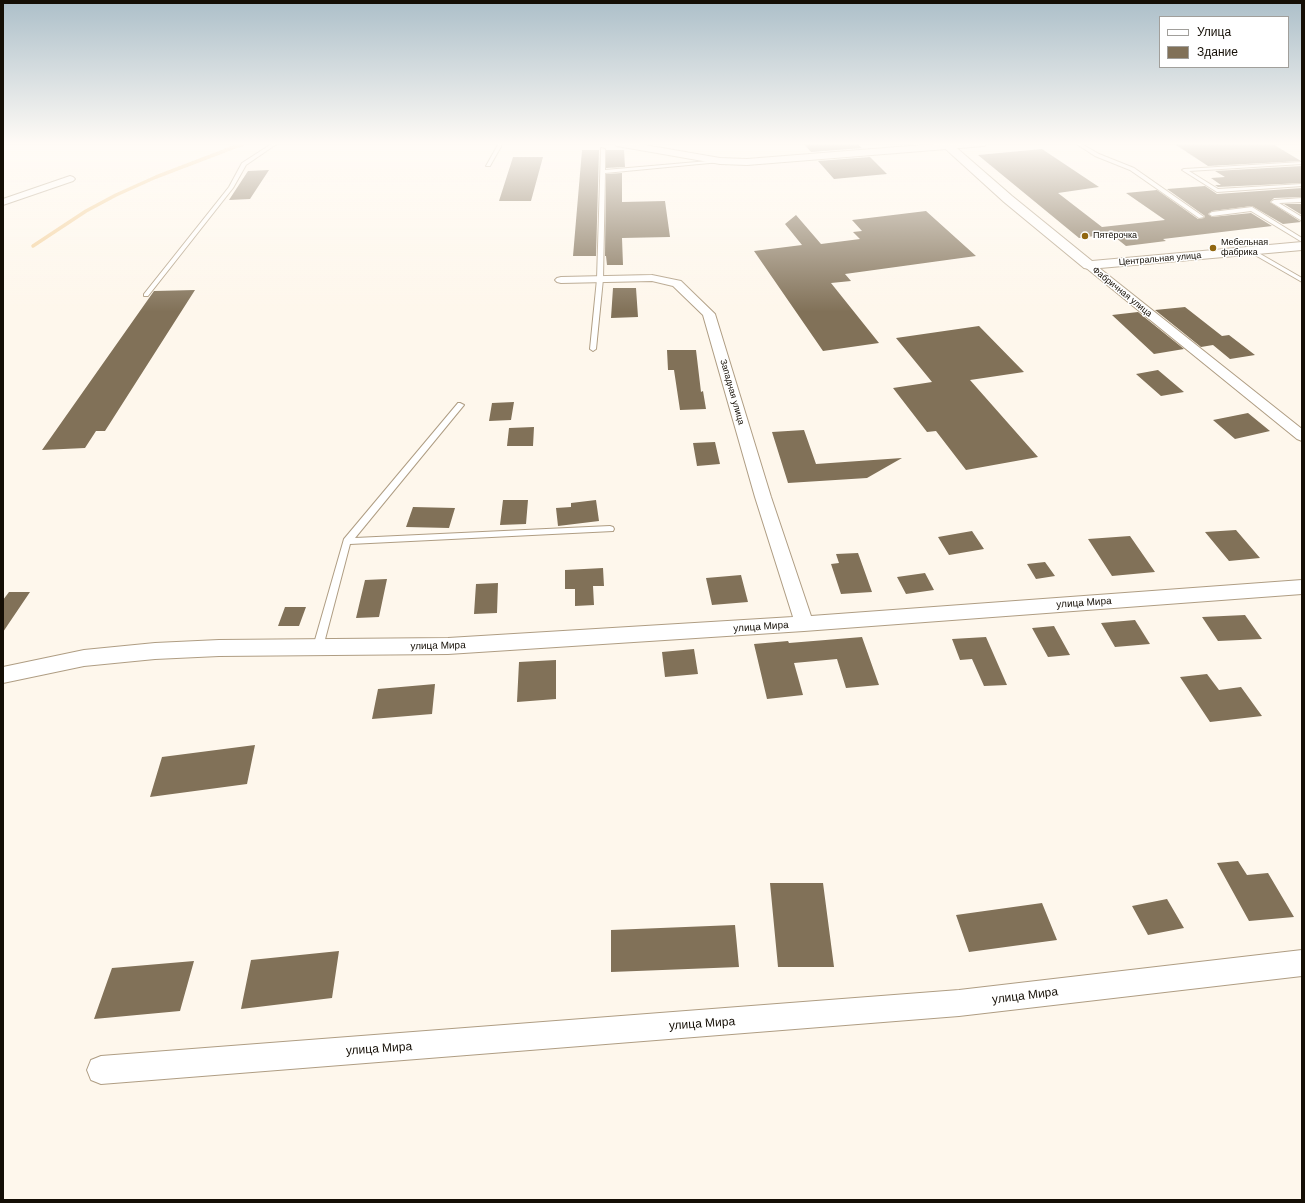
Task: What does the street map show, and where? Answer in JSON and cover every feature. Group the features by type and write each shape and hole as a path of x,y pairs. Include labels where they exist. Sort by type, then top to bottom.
{"street":[{"name":"Фабричная улица","path":"1008,199 1302,436"},
{"name":"Центральная улица","path":"1089,265 1302,246"},
{"name":"Западная улица","path":"561,280 652,278 677,283 709,314 763,497 804,624"},
{"name":"улица Мира","path":"3,675 84,658 156,651 219,648 448,646 804,624 1302,587"},
{"name":"улица Мира","path":"101,1070 959,1004 1302,963"}],"lane":[{"path":"146,295 221,199"},
{"path":"594,349 600,280 601,199"},
{"path":"1175,199 1201,217"},
{"path":"1302,200 1274,202 1302,219"},
{"path":"1212,214 1252,209 1302,240"},
{"path":"1250,250 1302,280"},
{"path":"318,647 347,541 460,405"},
{"path":"347,541 610,529"}],"building":[{"path":"500,199 532,199 531,201 499,201"},
{"path":"578,199 598,199 596,256 573,256"},
{"path":"606,199 622,199 622,202 665,201 670,237 622,238 623,265 607,265 605,256"},
{"path":"1032,199 1066,199 1102,227 1165,220 1135,199 1170,199 1198,219 1204,218 1205,216 1181,199 1273,199 1270,202 1301,222 1283,224 1252,206 1212,211 1208,214 1212,217 1251,213 1272,226 1163,239 1166,241 1126,246 1111,234 1079,238"},
{"path":"1284,204 1302,204 1302,215"},
{"path":"926,211 976,256 845,274 851,281 831,283 879,343 823,351 754,251 802,245 785,224 796,215 821,244 860,239 853,232 862,231 852,220"},
{"path":"613,288 636,288 638,317 611,318"},
{"path":"195,290 105,431 96,431 85,448 42,450 154,291"},
{"path":"1185,307 1222,336 1229,335 1255,355 1230,359 1213,345 1201,347 1155,310"},
{"path":"1138,312 1184,349 1154,354 1112,315"},
{"path":"979,326 1024,372 970,380 1038,457 966,470 936,431 927,432 893,388 932,382 896,338"},
{"path":"667,350 696,350 701,392 703,391 706,409 680,410 674,370 668,370"},
{"path":"1158,370 1184,392 1161,396 1136,374"},
{"path":"514,402 511,420 489,421 492,403"},
{"path":"1248,413 1270,431 1235,439 1213,420"},
{"path":"534,427 533,446 507,446 509,428"},
{"path":"804,430 816,464 902,458 867,478 788,483 772,432"},
{"path":"715,442 720,464 697,466 693,443"},
{"path":"503,500 528,500 526,524 500,525"},
{"path":"596,500 599,521 558,526 556,508 571,507 571,503"},
{"path":"413,507 455,508 449,528 406,527"},
{"path":"1236,530 1260,558 1229,561 1205,532"},
{"path":"972,531 984,549 949,555 938,537"},
{"path":"1130,536 1155,572 1112,576 1088,539"},
{"path":"858,553 872,592 841,594 831,564 839,563 836,554"},
{"path":"1045,562 1055,576 1036,579 1027,564"},
{"path":"603,568 604,586 593,586 594,605 575,606 575,589 565,589 565,570"},
{"path":"925,573 934,590 906,594 897,577"},
{"path":"741,575 748,602 712,605 706,578"},
{"path":"387,579 379,617 356,618 365,580"},
{"path":"498,583 497,613 474,614 476,584"},
{"path":"9,592 30,592 3,632 3,600"},
{"path":"285,607 306,607 299,626 278,626"},
{"path":"1245,615 1262,639 1218,641 1202,617"},
{"path":"1135,620 1150,644 1115,647 1101,623"},
{"path":"1054,626 1070,655 1048,657 1032,628"},
{"path":"862,637 879,685 846,688 837,659 794,663 803,695 767,699 754,644 788,641 789,643"},
{"path":"986,637 1007,685 984,686 972,659 960,660 952,639"},
{"path":"694,649 698,674 665,677 662,652"},
{"path":"556,660 556,699 517,702 519,662"},
{"path":"1207,674 1219,690 1241,687 1262,716 1210,722 1180,677"},
{"path":"435,684 432,714 372,719 378,689"},
{"path":"255,745 247,784 150,797 162,757"},
{"path":"1238,861 1247,875 1268,873 1294,917 1249,921 1217,863"},
{"path":"770,883 823,883 834,967 778,967"},
{"path":"1167,899 1184,928 1148,935 1132,906"},
{"path":"1042,903 1057,940 969,952 956,915"},
{"path":"735,925 739,967 611,972 611,930"},
{"path":"339,951 332,998 241,1009 251,960"},
{"path":"194,961 180,1011 94,1019 112,968"}],"waterway":[{"path":"33,246 86,211 108,199"}],"place":[{"name":"Пятёрочка","path":"1085,236"},
{"name":"Мебельная фабрика","path":"1213,248"}]}
